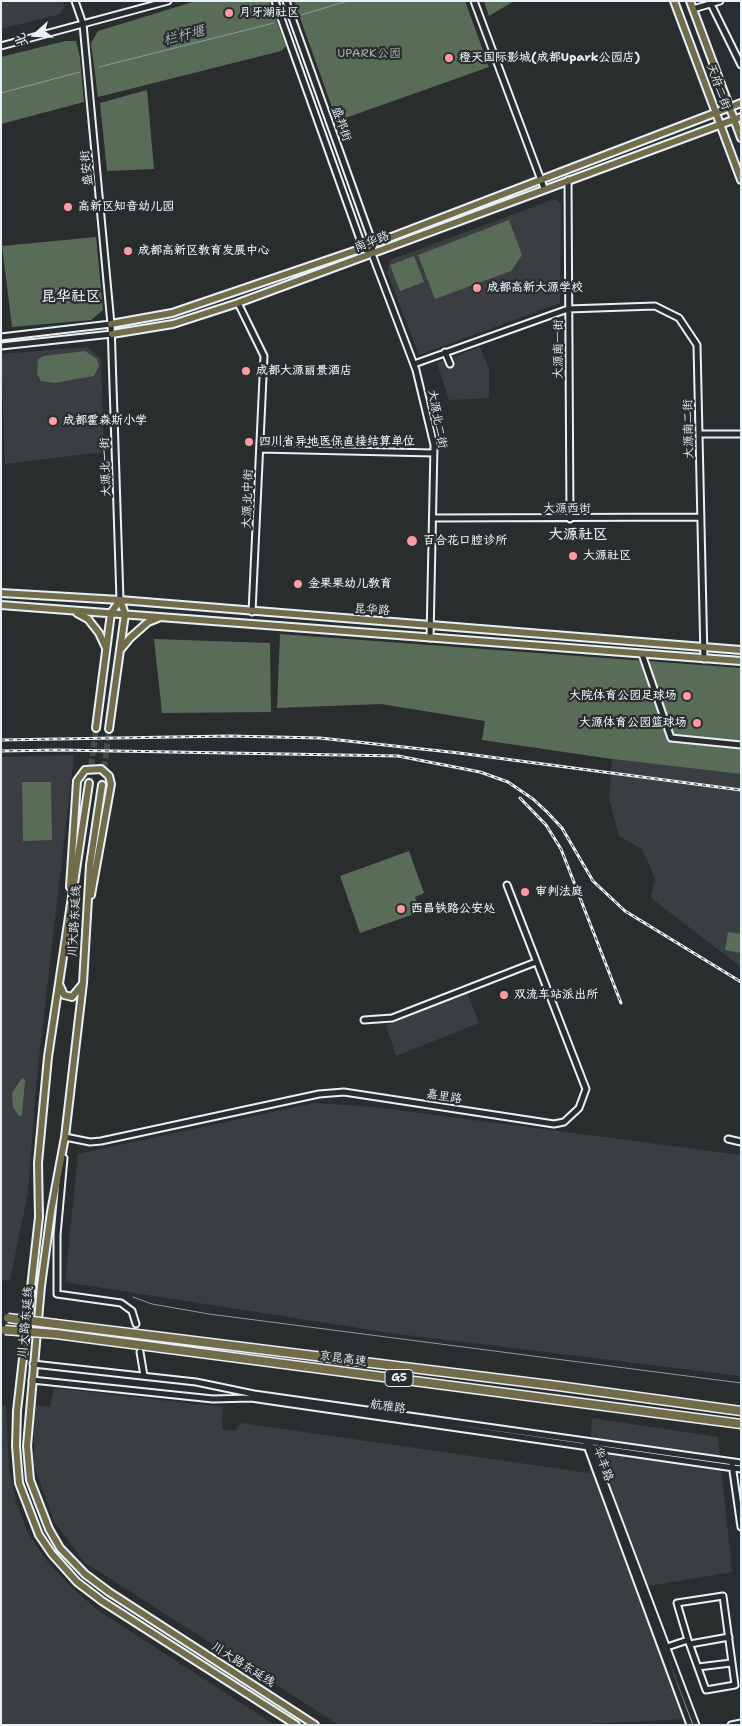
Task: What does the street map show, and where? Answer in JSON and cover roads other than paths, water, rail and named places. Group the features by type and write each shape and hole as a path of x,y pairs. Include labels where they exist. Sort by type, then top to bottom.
{"highway":[{"name":"京昆高速","path":"5,1318 558,1386 741,1412"},
{"name":"京昆高速","path":"3,1330 56,1334 741,1424"}],"main road":[{"name":"天府二街","path":"674,1 741,180"},
{"name":"天府二街","path":"690,1 729,107 737,118 741,138"},
{"name":"南华路","path":"112,324 172,313 363,248 741,103"},
{"name":"南华路","path":"112,334 173,324 238,303 737,118"},
{"name":"昆华路","path":"1,593 120,600 741,650"},
{"path":"96,728 111,613 120,600"},
{"path":"109,729 125,614 120,600"},
{"name":"昆华路","path":"1,605 741,661"},
{"path":"74,611 88,619 99,633 107,650"},
{"path":"120,650 148,622 160,617"},
{"path":"69,917 77,781 85,770 95,768 105,772 112,784 87,918"},
{"name":"川大路东延线","path":"89,783 48,1057 38,1163 39,1216 17,1411 16,1446 19,1483 40,1534 52,1554 77,1582 102,1601 296,1725"},
{"name":"川大路东延线","path":"102,785 90,865 83,983 65,1137 49,1221 33,1364 27,1446 30,1480 42,1512 60,1548 85,1574 109,1592 315,1725"},
{"path":"59,982 61,990 68,997 76,994 83,983"}],"street":[{"name":"盛安街","path":"75,1 83,24 112,334"},
{"path":"1,46 168,1"},
{"name":"盛邦街","path":"275,1 363,248"},
{"name":"盛邦街","path":"286,1 373,244 372,254"},
{"path":"474,1 544,188"},
{"path":"693,9 720,1"},
{"path":"711,4 741,65"},
{"name":"大源南一街","path":"568,180 570,519"},
{"path":"363,248 372,254"},
{"name":"大源北二街","path":"372,254 414,364 434,445 430,638"},
{"name":"大源北中街","path":"238,303 264,356 252,612"},
{"name":"大源南二街","path":"414,364 568,309 654,306 679,318 698,345 701,517 706,648 704,659"},
{"path":"1,337 112,324"},
{"name":"南华路","path":"1,346 112,334"},
{"name":"大源北一街","path":"112,334 120,600"},
{"path":"445,352 450,364"},
{"path":"699,434 741,434"},
{"path":"260,449 434,453"},
{"name":"大源西街","path":"433,518 570,519 701,517"},
{"path":"642,654 672,738 741,745"},
{"name":"嘉里路","path":"65,1137 90,1142 101,1141 319,1094 344,1092 554,1124 561,1123 579,1108 586,1089 507,885"},
{"path":"364,1020 392,1018 536,962"},
{"path":"65,1137 58,1235 57,1294 122,1303 132,1311 136,1324"},
{"path":"728,1140 741,1142"},
{"path":"140,1352 144,1376"},
{"name":"航雅路","path":"33,1364 144,1376 588,1444"},
{"name":"航雅路","path":"32,1380 213,1399 251,1398 732,1464 741,1463"},
{"name":"华丰路","path":"588,1444 696,1725"},
{"name":"华丰路","path":"588,1444 690,1725"},
{"path":"732,1464 741,1527"},
{"name":"航雅路","path":"732,1464 741,1469"},
{"path":"723,1596 729,1637 735,1685 706,1690 677,1603 723,1596"},
{"path":"667,1647 729,1637"},
{"path":"698,1667 731,1663"},
{"path":"731,1725 741,1723"}],"waterway":[{"name":"栏杆堰","path":"301,15 348,1"},
{"name":"栏杆堰","path":"99,67 274,23"},
{"path":"1,93 80,72"},
{"path":"133,1297 152,1304 209,1314 741,1383"}],"tunnel":[{"path":"89,783 96,728"},
{"path":"102,785 109,729"},
{"path":"136,1324 139,1347"}],"railway":[{"path":"1,740 230,736 320,738 459,753 741,790"},
{"path":"1,751 58,750 398,756 480,772 508,782 533,799 547,812 562,828 593,881 625,911 741,982"},
{"path":"520,798 546,825 561,849 621,1003"}],"place":[{"name":"月牙湖社区","path":"229,13"},
{"name":"橙天国际影城(成都Upark公园店)","path":"449,58"},
{"name":"高新区知音幼儿园","path":"68,207"},
{"name":"成都高新区教育发展中心","path":"128,251"},
{"name":"成都高新大源学校","path":"477,288"},
{"name":"成都大源丽景酒店","path":"246,371"},
{"name":"成都霍森斯小学","path":"53,421"},
{"name":"四川省异地医保直接结算单位","path":"249,442"},
{"name":"百合花口腔诊所","path":"412,541"},
{"name":"大源社区","path":"573,556"},
{"name":"金果果幼儿教育","path":"298,584"},
{"name":"大院体育公园足球场","path":"687,696"},
{"name":"大源体育公园篮球场","path":"697,723"},
{"name":"审判法庭","path":"525,892"},
{"name":"西昌铁路公安处","path":"401,909"},
{"name":"双流车站派出所","path":"504,995"}],"district":[{"name":"昆华社区","path":"71,297"},
{"name":"大源社区","path":"578,535"}],"park label":[{"name":"UPARK公园","path":"369,54"}]}
